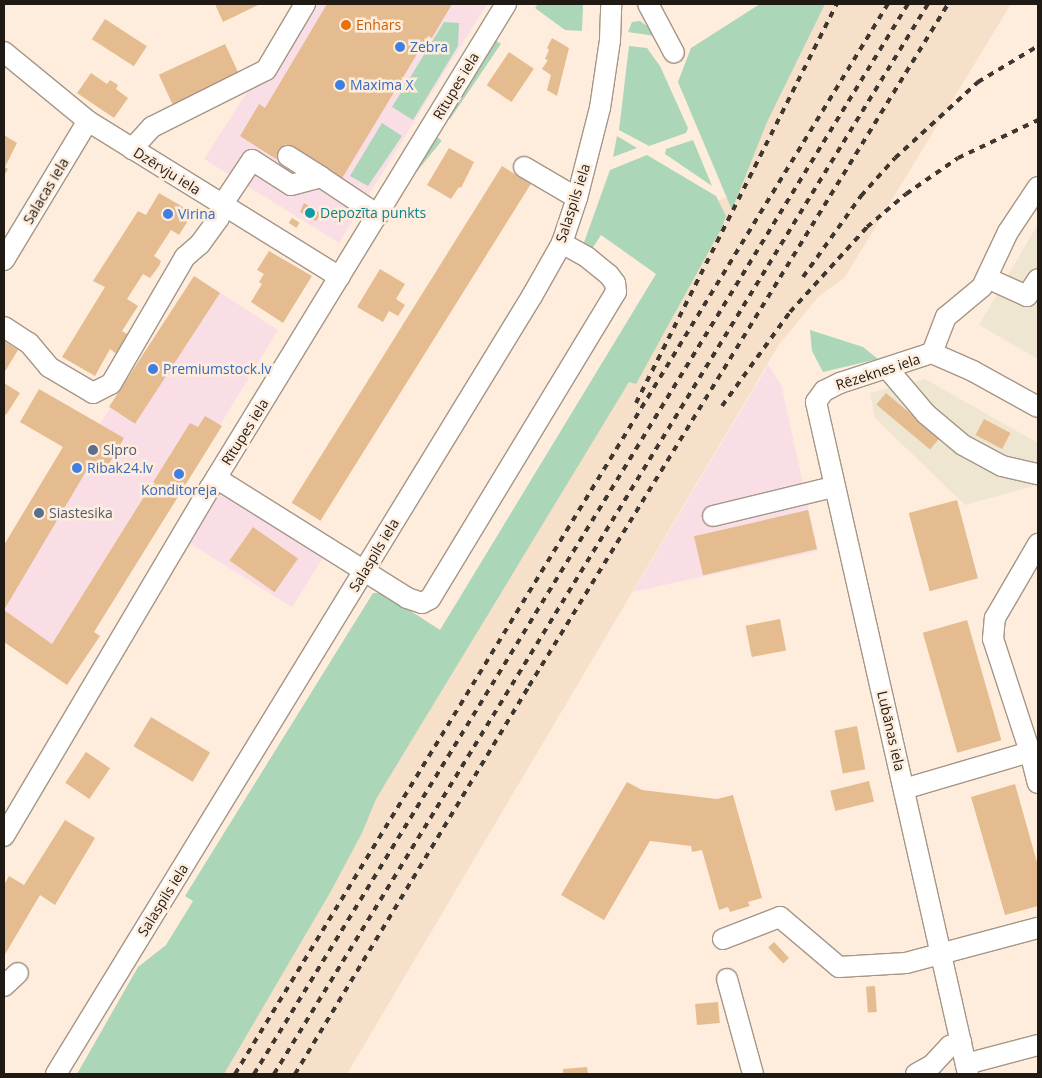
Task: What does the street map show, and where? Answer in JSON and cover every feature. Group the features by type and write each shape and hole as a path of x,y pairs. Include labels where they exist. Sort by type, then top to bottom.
{"street":[{"path":"132,149 152,127 266,70 305,4"},
{"name":"Rītupes iela","path":"4,836 216,478 506,4"},
{"name":"Salaspils iela","path":"56,1074 365,570 562,243 577,198 600,108 610,40 611,4"},
{"path":"648,4 674,52"},
{"name":"Dzērvju iela","path":"4,52 88,121 340,277"},
{"name":"Salacas iela","path":"4,260 88,121"},
{"path":"288,156 378,215"},
{"path":"4,327 29,343 49,367 93,393 111,384 185,257 200,244 219,218 222,205 252,160 291,184 321,177"},
{"path":"524,167 577,198"},
{"path":"932,353 946,317 982,287 1008,232 1038,187"},
{"path":"216,478 365,570 406,598 422,602 430,599 616,292 615,282 609,275 587,257 562,243"},
{"path":"987,278 1027,296 1038,279"},
{"name":"Rēzeknes iela","path":"824,391 840,382 932,353 973,371 1038,408"},
{"path":"887,368 926,414 963,445 1002,466 1038,474"},
{"name":"Lubānas iela","path":"824,391 816,402 818,421 967,1069"},
{"path":"712,516 834,487"},
{"path":"1036,551 995,618 993,640 1030,752 1038,783"},
{"path":"904,789 1030,752"},
{"path":"723,939 780,917 839,967 906,963 1038,928"},
{"path":"727,979 753,1074"},
{"path":"916,1074 932,1065 950,1046 961,1042"},
{"path":"967,1069 1038,1045"}],"shaded area":[{"path":"304,4 487,4 339,243 204,159"},
{"path":"806,4 1011,4 845,277 818,297 778,346 347,1074 160,1074 440,630 717,201 728,197"},
{"path":"1038,224 1038,359 979,325"},
{"path":"194,276 278,330 94,632 100,636 67,685 4,642 4,545 63,447 39,389 100,424"},
{"path":"768,365 781,384 818,551 633,592"},
{"path":"925,379 1038,443 1037,485 965,505 875,418 870,393"},
{"path":"221,485 327,551 292,607 186,541"}],"green space":[{"path":"538,4 583,4 582,31 565,30 535,8"},
{"path":"760,4 825,4 767,122 732,210 678,82 691,48"},
{"path":"640,21 650,28 655,36 628,32 632,22"},
{"path":"444,22 459,23 458,46 413,120 392,107"},
{"path":"495,40 501,44 450,119 444,115"},
{"path":"629,46 647,48 660,66 688,128 686,133 649,146 619,130"},
{"path":"382,123 402,136 368,186 350,176"},
{"path":"617,136 637,148 613,157"},
{"path":"437,137 442,141 367,233 362,229"},
{"path":"693,140 712,186 665,154 666,149"},
{"path":"647,155 716,196 726,216 721,229 636,384 629,382 376,799 362,833 331,891 224,1074 77,1074 138,967 166,945 193,901 185,896 373,593 383,593 440,630 656,274 601,235 590,252 582,248 610,170"},
{"path":"810,330 863,347 878,359 823,372 812,351"}],"building":[{"path":"215,4 260,4 223,22"},
{"path":"327,4 452,4 432,38 428,36 341,180 285,144 276,159 240,136 259,104 265,108"},
{"path":"105,19 147,46 134,66 92,39"},
{"path":"552,38 569,48 557,96 547,90 551,75 542,69 548,60 545,59 549,50 547,48"},
{"path":"225,44 239,74 173,105 159,75"},
{"path":"509,52 534,69 512,102 487,85"},
{"path":"91,73 107,84 110,80 118,85 116,89 128,98 114,118 77,93"},
{"path":"4,135 17,143 5,167 8,169 4,176"},
{"path":"449,148 474,162 461,188 459,187 451,199 427,185"},
{"path":"502,166 531,184 320,521 292,503"},
{"path":"159,193 190,211 191,216 179,235 171,230 154,256 161,261 159,266 150,278 143,274 127,299 138,306 122,331 130,336 118,355 110,349 95,376 62,357 105,287 93,281 138,211 146,215"},
{"name":"Depozīta punkts","path":"304,203 321,214 316,221 300,212"},
{"path":"292,218 300,223 296,228 289,223"},
{"path":"269,251 312,276 283,323 251,302 262,284 259,282 264,274 257,270"},
{"path":"380,269 405,284 396,299 405,305 398,316 389,311 383,322 357,307"},
{"path":"194,276 220,293 135,424 109,407"},
{"path":"4,341 18,350 4,373"},
{"path":"4,383 20,393 6,415 4,414"},
{"path":"39,389 124,438 105,471 91,463 4,610 4,545 63,447 20,422"},
{"path":"886,393 940,438 930,449 876,404"},
{"path":"205,416 222,426 94,632 100,636 67,685 4,642 4,610 52,644 190,423 198,427"},
{"path":"984,419 1010,433 1002,449 976,435"},
{"path":"957,500 978,578 930,591 909,513"},
{"path":"808,510 817,549 703,575 694,536"},
{"path":"253,527 298,559 275,592 229,561"},
{"path":"780,619 786,650 752,657 746,626"},
{"path":"967,620 1001,740 957,753 923,633"},
{"path":"151,717 210,753 193,782 133,746"},
{"path":"857,726 865,769 843,774 834,730"},
{"path":"86,752 110,768 89,799 65,783"},
{"path":"869,781 874,801 835,811 830,791"},
{"path":"627,782 642,790 717,799 733,795 762,898 748,902 750,906 730,912 728,907 719,910 702,850 692,852 691,846 650,841 604,920 561,895"},
{"path":"1015,784 1038,866 1038,906 1005,915 971,797"},
{"path":"65,820 95,838 55,905 40,895 4,956 4,885 9,876 24,885"},
{"path":"774,942 789,958 783,964 768,947"},
{"path":"875,986 877,1012 868,1013 866,987"},
{"path":"718,1002 720,1023 697,1025 695,1004"},
{"path":"587,1067 588,1074 563,1074 563,1069"}],"railway":[{"path":"636,403 837,4"},
{"path":"235,1074 888,4"},
{"path":"254,1074 908,4"},
{"path":"274,1074 928,4"},
{"path":"295,1074 529,686 948,4"},
{"path":"803,277 861,196 895,158 978,82 1038,46"},
{"path":"722,406 790,312 867,227 906,194 958,158 1038,120"}],"place":[{"name":"Enhars","path":"346,25"},
{"name":"Zebra","path":"400,47"},
{"name":"Maxima X","path":"340,85"},
{"name":"Depozīta punkts","path":"310,213"},
{"name":"Virina","path":"168,214"},
{"name":"Premiumstock.lv","path":"153,369"},
{"name":"Slpro","path":"93,450"},
{"name":"Ribak24.lv","path":"77,468"},
{"name":"Konditoreja","path":"179,474"},
{"name":"Siastesika","path":"39,513"}]}
